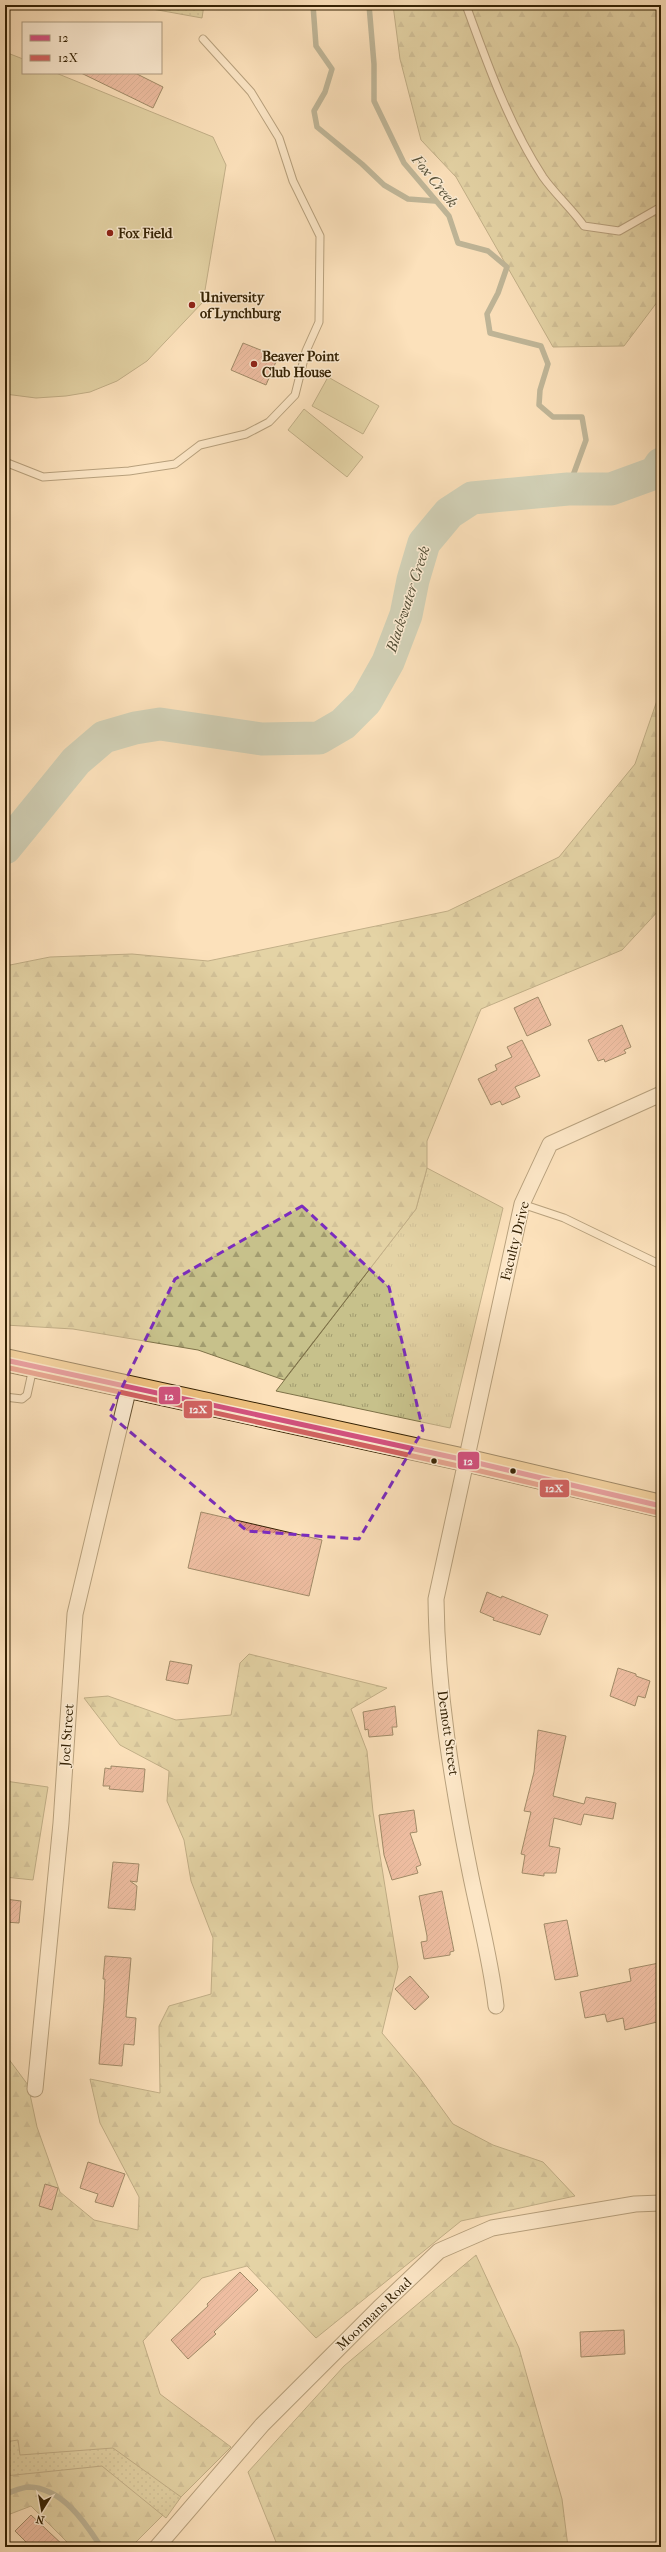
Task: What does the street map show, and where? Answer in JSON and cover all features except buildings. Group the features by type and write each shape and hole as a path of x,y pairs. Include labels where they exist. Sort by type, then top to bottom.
{"main road":[{"path":"5,1360 465,1460 661,1506"}],"street":[{"name":"Faculty Drive","path":"465,1460 522,1204 550,1144 661,1094"},
{"name":"Joel Street","path":"35,2089 61,1823 75,1614 129,1387"},
{"name":"Demott Street","path":"465,1460 436,1599 436,1650 459,1819 492,1976 496,2006"},
{"name":"Moormans Road","path":"157,2547 262,2425 378,2308 439,2251 492,2228 635,2204 661,2203"}],"lane":[{"path":"466,5 494,80 522,140 544,178 571,208 584,226 619,231 661,207"},
{"path":"5,462 43,477 129,471 175,464 200,445 246,434 269,422 295,395 306,351 318,322 320,236 293,181 279,138 255,99 203,39"},
{"path":"522,1204 564,1218 661,1265"},
{"path":"5,1397 22,1399 26,1395 33,1366"}],"highlighted area":[{"path":"302,1206 389,1287 423,1430 359,1539 247,1531 109,1414 175,1279"}],"green space":[{"path":"130,5 204,5 202,18"},
{"path":"393,5 661,5 661,297 624,346 553,347 456,177 421,140 400,59"},
{"name":"Fox Field","path":"5,52 22,59 22,74 58,74 213,137 226,165 203,302 147,361 117,381 90,392 66,396 36,398 5,394"},
{"path":"328,377 379,406 363,434 312,406"},
{"path":"304,409 363,457 347,477 288,430"},
{"path":"661,689 661,908 622,950 481,1009 427,1141 427,1168 416,1209 284,1380 198,1350 73,1329 5,1325 5,966 50,957 132,954 208,961 448,911 559,857 635,764"},
{"path":"427,1168 503,1208 450,1428 276,1391 416,1209"},
{"path":"249,1654 387,1688 351,1709 367,1751 373,1812 398,1967 382,2033 419,2077 453,2124 493,2145 543,2162 575,2196 461,2221 316,2338 247,2266 202,2278 143,2341 160,2394 231,2447 131,2547 72,2547 31,2506 5,2516 5,2054 28,2085 37,2127 60,2192 94,2220 138,2230 139,2197 100,2123 90,2079 160,2093 159,2026 169,2006 211,1994 213,1938 191,1881 184,1840 167,1801 169,1771 120,1745 84,1698 108,1696 176,1720 231,1715 240,1663"},
{"path":"5,1781 48,1787 33,1880 5,1877"},
{"path":"476,2255 519,2348 562,2499 568,2547 278,2547 248,2472 344,2366"},
{"path":"18,2440 20,2455 113,2448 181,2497 166,2518 102,2466 5,2476 5,2442"}],"waterway":[{"path":"313,5 316,46 332,69 325,92 314,111 317,127 362,164 384,185 408,199 435,201"},
{"name":"Fox Creek","path":"369,5 374,64 374,101 404,163 449,216 458,243 488,251 507,267 498,293 487,314 490,333 541,346 548,364 540,390 539,405 553,417 582,417 586,440 568,489"},
{"name":"Blackwater Creek","path":"5,848 76,761 104,737 135,728 160,724 262,739 319,738 343,724 366,701 388,662 406,615 413,580 424,543 449,513 472,498 568,489 611,489 655,473 661,464"},
{"path":"5,2494 26,2487 41,2489 52,2493 80,2517 101,2547"}],"transit line":[{"name":"12","path":"5,1360 465,1460 661,1506"},
{"name":"12X","path":"5,1367 463,1467 659,1513"}],"place":[{"name":"Fox Field","path":"110,233"},
{"name":"University of Lynchburg","path":"192,305"},
{"name":"Beaver Point Club House","path":"254,364"}]}
